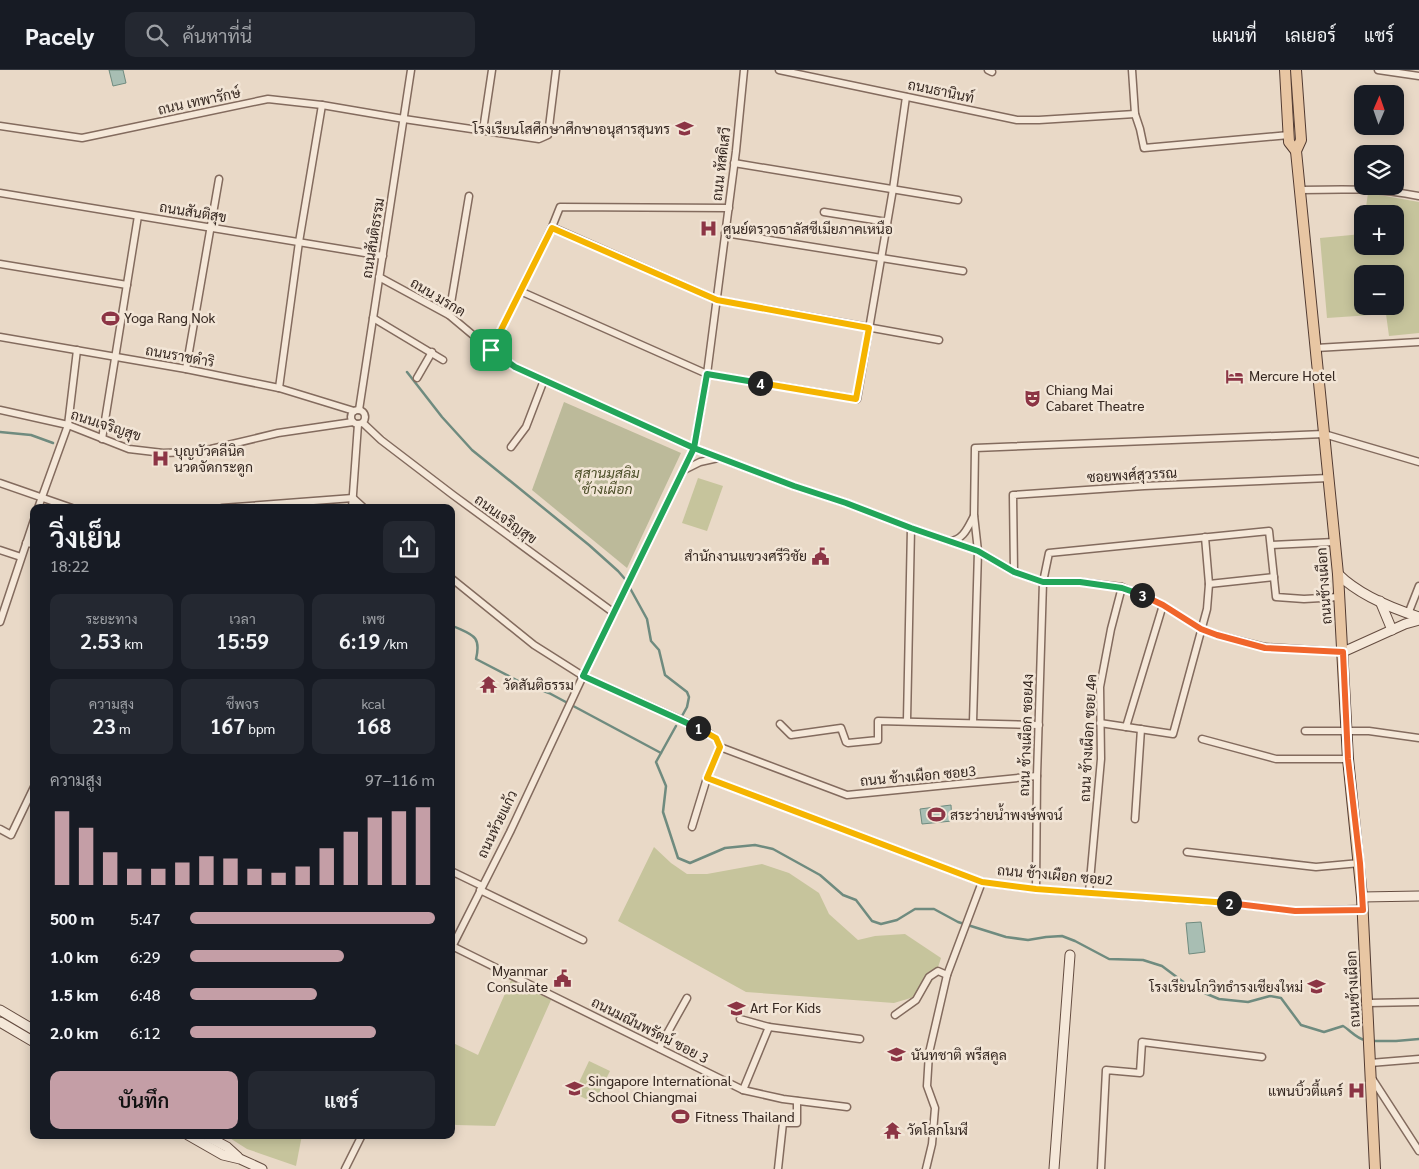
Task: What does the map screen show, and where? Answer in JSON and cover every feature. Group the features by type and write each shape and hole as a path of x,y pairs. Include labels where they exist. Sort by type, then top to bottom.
{"main road":[{"name":"ถนนช้างเผือก","path":"1285,70 1289,135 1290,142 1296,151 1338,574 1348,759 1360,863 1363,910 1374,1169"},
{"name":"ถนนช้างเผือก","path":"1296,70 1301,140 1296,151"}],"street":[{"name":"ถนนสันติธรรม","path":"358,423 351,417 356,411 373,318 411,70"},
{"path":"483,130 492,70"},
{"name":"ถนน เทพารักษ์","path":"0,126 82,138 268,99 322,105 538,138 548,135 556,70"},
{"name":"ถนน หัสดิเสวี","path":"567,711 694,448 717,300 744,70"},
{"name":"ถนนธานินท์","path":"779,70 1017,120 1135,114"},
{"path":"1132,70 1135,114 1144,148 1289,135"},
{"path":"1378,70 1419,76"},
{"path":"520,291 707,374 856,399 893,189 906,96"},
{"path":"279,388 299,242 322,105"},
{"path":"734,162 958,200"},
{"path":"186,369 219,179"},
{"path":"1300,190 1351,188 1400,192 1419,196"},
{"name":"ถนนสันติสุข","path":"0,193 383,256"},
{"path":"449,315 469,196"},
{"path":"491,350 552,228 560,207 728,208"},
{"path":"824,212 887,222"},
{"path":"102,439 138,216"},
{"path":"552,228 717,300 939,340"},
{"path":"725,233 963,271"},
{"path":"0,264 127,285"},
{"name":"ถนน มรกต","path":"379,277 449,315 515,367 694,448 978,551 1014,572 1043,582 1080,582 1122,588 1163,605 1201,629 1265,648 1343,652"},
{"path":"373,318 443,360"},
{"name":"ถนนราชดำริ","path":"0,337 186,369 279,388 356,411"},
{"path":"1316,348 1419,342"},
{"path":"39,504 68,425 77,350"},
{"path":"417,378 432,352"},
{"path":"511,447 526,427 544,380"},
{"name":"ถนนเจริญสุข","path":"0,410 68,425 129,450 162,453 191,452 278,433 358,423 453,496 614,613"},
{"path":"352,504 358,423 366,415 356,411"},
{"path":"972,722 978,551 974,515 975,448 1324,434 1419,462"},
{"path":"684,470 700,462 720,458"},
{"name":"ซอยพงศ์สุวรรณ","path":"1014,572 1013,495 1144,486 1329,478"},
{"path":"0,483 62,504"},
{"path":"274,504 353,498 360,504"},
{"path":"946,540 954,541 961,536 974,515"},
{"path":"908,720 911,528"},
{"path":"1100,722 1173,734 1208,609 1209,584 1205,537 1269,531 1272,545 1276,597 1339,597"},
{"path":"0,622 30,532"},
{"name":"ถนน ช้างเผือก ซอย4ง","path":"1036,889 1037,776 1043,582 1049,553 1205,537"},
{"path":"1272,545 1335,542"},
{"path":"26,543 30,544"},
{"path":"0,550 21,557"},
{"path":"1338,574 1357,590 1419,619"},
{"path":"1209,584 1274,577"},
{"path":"455,581 534,645 583,676 704,730 716,738 720,747 707,778 692,827"},
{"path":"1408,614 1419,586"},
{"name":"ถนน ช้างเผือก ซอย 4ค","path":"1089,892 1101,759 1100,687 1111,629 1122,588"},
{"path":"1380,601 1392,630"},
{"path":"1126,727 1163,605"},
{"path":"1343,652 1419,619"},
{"name":"ถนนห้วยแก้ว","path":"455,941 510,832 567,711"},
{"path":"780,724 792,735 841,728 848,743 878,740 878,721 908,720 1039,724"},
{"path":"1135,819 1141,729"},
{"path":"1305,731 1376,732 1419,738"},
{"path":"1202,739 1276,759 1348,759"},
{"name":"ถนน ช้างเผือก ซอย3","path":"720,747 848,795 1037,776"},
{"name":"ถนน ช้างเผือก ซอย2","path":"707,778 982,882 1036,889 1237,904 1295,911 1363,910"},
{"path":"0,829 11,835 30,795"},
{"path":"1187,852 1316,867 1360,863"},
{"path":"455,873 583,940"},
{"path":"926,1169 932,1144 934,1108 927,1086 929,1053 947,975 982,882"},
{"path":"1362,897 1419,896"},
{"name":"ถนนมณีนพรัตน์ ซอย 3","path":"455,948 743,1090 797,1101 847,1107"},
{"path":"1054,1169 1070,955"},
{"path":"895,1015 916,1000 932,974 938,971 947,975"},
{"path":"659,1048 687,998"},
{"path":"1368,1003 1419,1002"},
{"path":"0,1010 30,1028"},
{"path":"740,1019 769,1027 860,1039"},
{"path":"0,1022 30,1040"},
{"path":"743,1090 769,1027"},
{"path":"1101,1169 1106,1070 1140,1073 1142,1042 1262,1057"},
{"path":"1370,1063 1419,1059"},
{"path":"1371,1077 1384,1100 1419,1150"},
{"path":"778,1169 783,1123 797,1122 797,1101"},
{"path":"195,1139 223,1154 262,1169"},
{"path":"212,1139 227,1147 240,1159"},
{"path":"345,1169 360,1139"}],"shaded area":[{"path":"109,70 123,70 126,83 113,86"},
{"path":"1368,195 1379,195 1419,202 1419,333 1389,336 1386,315 1404,315 1404,265 1354,265 1354,315 1371,315 1327,318 1320,238 1354,235 1354,255 1404,255 1404,205 1366,205"},
{"path":"698,478 723,486 707,531 682,523"},
{"name":"สระว่ายน้ำพงษ์พจน์","path":"951,805 952,821 922,824 920,809"},
{"path":"654,847 671,863 687,874 707,874 762,864 789,873 819,893 829,914 858,940 875,936 905,934 941,958 934,977 921,993 894,1003 746,992 618,921"},
{"path":"1201,922 1205,952 1189,954 1186,923"},
{"path":"511,980 551,1000 495,1126 456,1125 455,1044 478,1055"},
{"path":"589,1061 610,1071 594,1103 574,1093"},
{"path":"231,1139 301,1139 296,1166 247,1149"}],"green space":[{"name":"สุสานมุสลิม ช้างเผือก","path":"564,402 681,453 627,568 532,490"}],"waterway":[{"path":"407,372 442,417 472,450 589,545 625,579 647,619 651,641 659,650 665,675 687,692 689,697 687,707 682,716"},
{"path":"0,432 31,435 53,443"},
{"path":"455,627 473,636 476,640 476,659 524,684 549,693 661,753"},
{"path":"676,726 656,762 666,786 663,812 678,858 690,863 725,848 755,845 773,849 820,875 843,895 856,900 872,921 881,924 897,920 915,909 934,909 958,922 1006,937 1028,940 1062,936 1109,959 1143,960 1162,966 1190,987 1219,999 1248,1002 1270,996 1281,998 1301,1025 1324,1032 1343,1026 1365,1040"},
{"path":"1373,1041 1419,1039"}],"place":[{"name":"โรงเรียนโสศึกษาศึกษาอนุสารสุนทร","path":"684,129"},
{"name":"ศูนย์ตรวจธาลัสซีเมียภาคเหนือ","path":"709,229"},
{"name":"Yoga Rang Nok","path":"110,318"},
{"name":"Mercure Hotel","path":"1235,376"},
{"name":"Chiang Mai Cabaret Theatre","path":"1032,398"},
{"name":"บุญบัวคลีนิค นวดจัดกระดูก","path":"160,459"},
{"name":"สำนักงานแขวงศรีวิชัย","path":"821,556"},
{"name":"วัดสันติธรรม","path":"489,685"},
{"name":"สระว่ายน้ำพงษ์พจน์","path":"936,815"},
{"name":"Myanmar Consulate","path":"562,979"},
{"name":"โรงเรียนโกวิทธำรงเชียงใหม่","path":"1317,987"},
{"name":"Art For Kids","path":"736,1008"},
{"name":"นันทชาติ พรีสคูล","path":"897,1055"},
{"name":"Singapore International School Chiangmai","path":"574,1089"},
{"name":"แพนบิ้วตี้แคร์","path":"1357,1091"},
{"name":"Fitness Thailand","path":"681,1117"},
{"name":"วัดโลกโมฬี","path":"893,1130"}],"route":[{"path":"491,350 515,367 694,448 583,676 704,730 716,738 720,747 707,778 982,882 1036,889 1237,904 1295,911 1363,910 1360,863 1348,759 1343,652 1265,648 1201,629 1163,605 1131,590 1080,582 1043,582 1014,572 978,551 794,486 694,448 707,374 856,399 869,328 717,300 552,228 491,350"}]}
